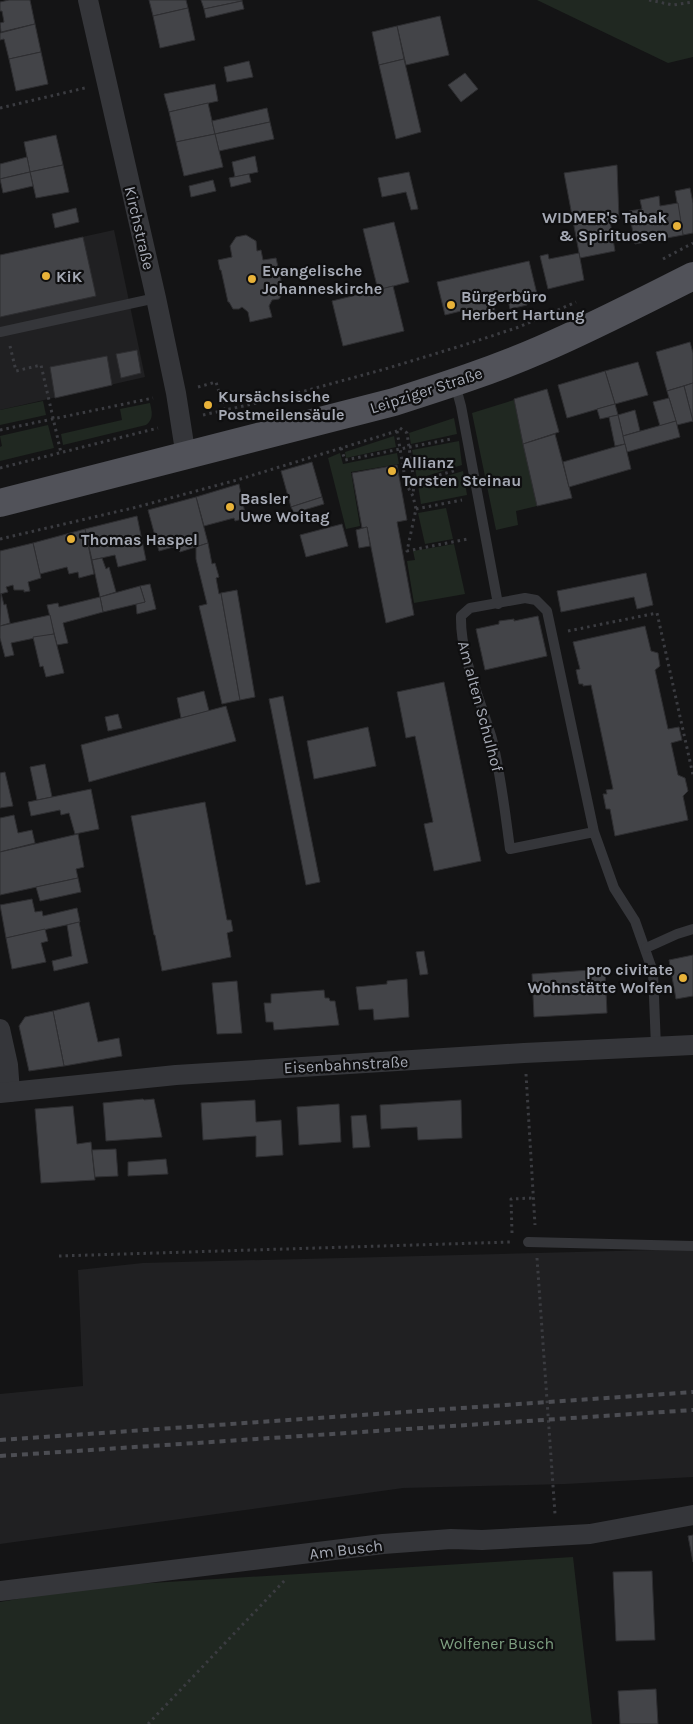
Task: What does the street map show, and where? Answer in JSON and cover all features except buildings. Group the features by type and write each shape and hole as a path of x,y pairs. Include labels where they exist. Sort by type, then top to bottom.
{"main road":[{"name":"Leipziger Straße","path":"0,503 186,457 394,402 455,383 550,345 693,276"}],"street":[{"name":"Kirchstraße","path":"88,0 156,298 176,393 186,457"},
{"path":"0,1029 8,1064 5,1093"},
{"name":"Eisenbahnstraße","path":"5,1093 176,1074 693,1045"},
{"name":"Am Busch","path":"0,1591 383,1544 451,1539 482,1540 590,1534 693,1515"}],"lane":[{"path":"3,332 156,298"},
{"path":"455,383 498,604"},
{"name":"Am alten Schulhof","path":"594,832 510,849 500,771 475,689 461,628 462,616 470,608 525,598 536,600 547,611 594,832 614,888 635,921 653,972 656,1047"},
{"path":"646,948 693,929"},
{"path":"528,1242 693,1246"}],"path":[{"path":"649,0 673,5 693,2"},
{"path":"0,108 107,83"},
{"path":"656,263 693,243"},
{"path":"279,398 464,345 519,327 578,301"},
{"path":"3,332 16,371 41,365 61,454"},
{"path":"198,387 216,382 224,409"},
{"path":"0,430 176,393"},
{"path":"397,431 406,484 413,496"},
{"path":"341,448 345,460 455,438"},
{"path":"0,468 75,450"},
{"path":"414,482 472,466"},
{"path":"412,472 414,482 413,496 416,509 407,551 485,536"},
{"path":"416,509 478,497"},
{"path":"553,634 657,613 693,775"},
{"path":"524,1053 535,1227"},
{"path":"59,1256 512,1242 511,1199 533,1198"},
{"path":"537,1256 554,1488"},
{"path":"148,1724 310,1553"}],"shaded area":[{"path":"114,230 145,377 0,410 0,255"},
{"path":"693,1249 693,1477 565,1484 403,1488 0,1544 0,1394 83,1386 78,1270 143,1263"}],"green space":[{"path":"537,0 693,0 693,57 668,63"},
{"path":"514,400 537,506 516,511 518,525 496,530 472,413"},
{"path":"43,401 46,415 0,425 0,410"},
{"path":"150,403 151,418 146,425 63,445 61,434 122,420 120,409"},
{"path":"454,418 457,434 411,444 409,433"},
{"path":"48,425 54,448 0,461 0,447 2,446 0,436"},
{"path":"394,436 396,447 346,458 345,452"},
{"path":"459,441 462,465 417,479 412,450"},
{"path":"340,453 343,464 397,453 399,464 351,472 360,526 346,529 328,458"},
{"path":"463,471 467,495 421,504 418,485"},
{"path":"446,508 453,539 425,544 418,513"},
{"path":"454,544 465,594 414,603 407,561 415,560 413,551"},
{"name":"Wolfener Busch","path":"573,1557 592,1724 0,1724 0,1602 87,1587"}],"railway":[{"path":"0,1440 693,1392"},
{"path":"0,1456 693,1410"}],"place":[{"name":"WIDMER's Tabak & Spirituosen","path":"677,226"},
{"name":"KiK","path":"46,276"},
{"name":"Evangelische Johanneskirche","path":"252,279"},
{"name":"Bürgerbüro Herbert Hartung","path":"451,305"},
{"name":"Kursächsische Postmeilensäule","path":"208,405"},
{"name":"Allianz Torsten Steinau","path":"392,471"},
{"name":"Basler Uwe Woitag","path":"230,507"},
{"name":"Thomas Haspel","path":"71,539"},
{"name":"pro civitate Wohnstätte Wolfen","path":"683,978"}]}
